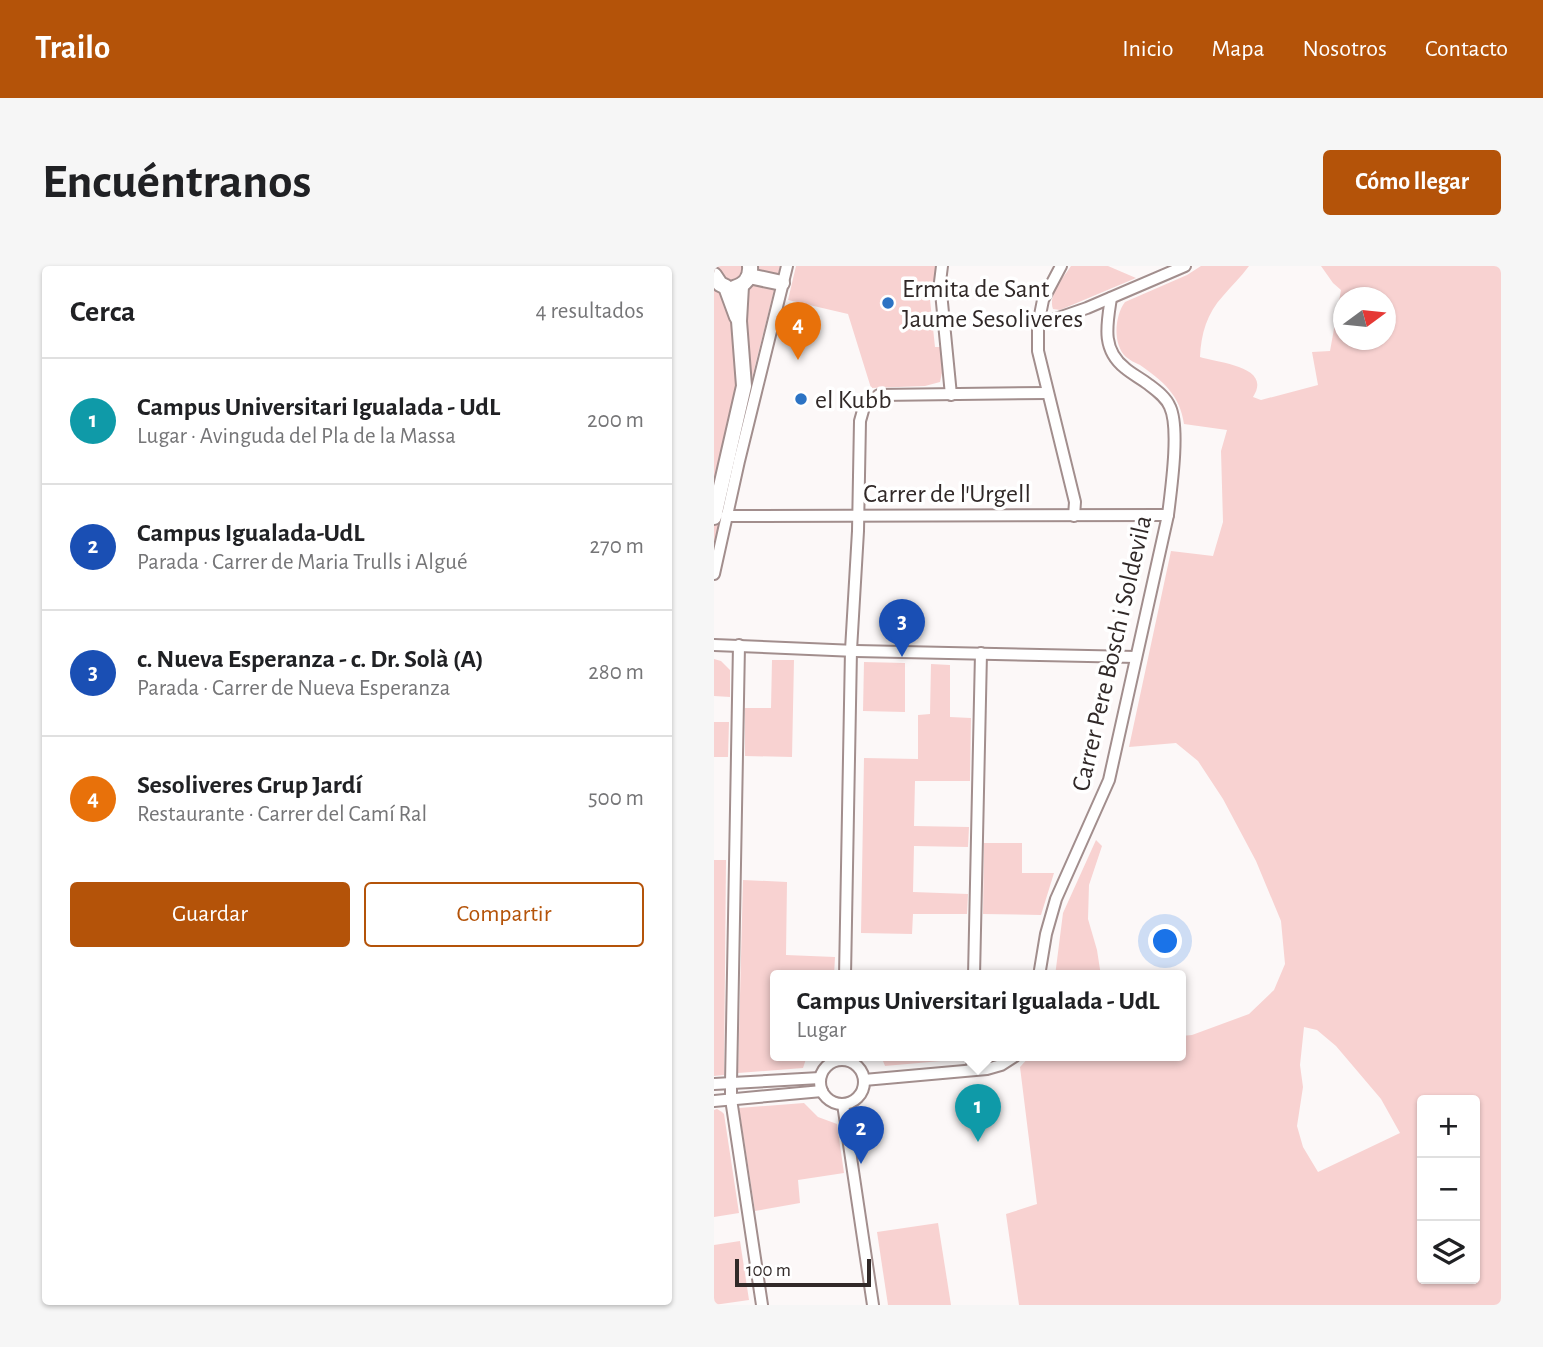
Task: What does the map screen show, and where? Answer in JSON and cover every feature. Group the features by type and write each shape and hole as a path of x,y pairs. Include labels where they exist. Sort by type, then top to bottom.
{"street":[{"path":"720,517 787,266"},
{"path":"942,266 940,282 951,395"},
{"path":"1061,266 1043,300 1038,325 1038,351 1075,502 1074,516"},
{"path":"1038,325 1077,312 1185,266"},
{"path":"714,275 720,284 736,288 747,276"},
{"path":"747,276 782,284"},
{"path":"738,321 747,276"},
{"path":"714,574 720,517 744,386 738,321 726,287"},
{"name":"Carrer Pere Bosch i Soldevila","path":"1040,970 1046,934 1056,900 1109,779 1168,515 1175,424 1169,404 1152,387 1124,368 1109,348 1107,333 1111,298"},
{"path":"845,970 851,650 860,421 864,407 879,395 1047,393"},
{"name":"Carrer de l'Urgell","path":"720,517 1168,515"},
{"path":"714,645 1136,657"},
{"path":"739,645 731,1099 762,1305"},
{"path":"974,970 981,653"},
{"path":"835,1061 824,1069 820,1078 822,1091 831,1101 843,1104 859,1097 863,1089 862,1072 851,1061"},
{"path":"972,1061 972,1070"},
{"path":"864,1080 987,1069 1007,1061"},
{"path":"714,1084 820,1078"},
{"path":"714,1101 822,1091"},
{"path":"843,1104 873,1305"}],"shaded area":[{"path":"714,266 780,266 714,548"},
{"path":"796,266 935,266 935,289 929,290 935,347 941,347 940,382 925,386 871,388 848,314 788,300"},
{"path":"1071,266 1108,266 1136,278 1060,310 1053,309 1054,292"},
{"path":"1201,266 1249,266 1213,309 1203,332 1200,357 1250,372 1256,379 1257,387 1253,397 1261,400 1318,385 1312,352 1330,351 1333,334 1333,350 1396,350 1396,287 1338,287 1321,266 1501,266 1501,1305 1019,1305 1006,1214 1037,1204 1020,1067 1025,1061 1186,1061 1186,1036 1249,1014 1274,990 1285,964 1281,921 1256,861 1223,799 1198,761 1176,743 1129,747 1171,551 1213,556 1223,522 1221,451 1227,430 1184,424 1179,405 1163,383 1126,357 1119,345 1116,330 1125,302 1187,275","holes":["1304,1027 1317,1030 1336,1046 1381,1099 1400,1133 1318,1172 1303,1147 1297,1126 1303,1087 1300,1065"]},
{"path":"714,659 721,661 730,670 730,697 714,696"},
{"path":"772,660 794,660 792,757 745,756 745,708 771,708"},
{"path":"864,662 905,663 905,712 863,711"},
{"path":"931,664 950,665 950,717 971,718 970,781 915,781 914,826 969,827 968,847 914,846 913,892 968,894 967,914 913,914 912,934 861,933 864,758 918,759 918,715 930,714"},
{"path":"714,722 729,722 728,757 714,757"},
{"path":"1096,840 1102,846 1089,885 1088,919 1100,970 1056,970 1063,913"},
{"path":"984,843 1022,843 1022,873 1054,873 1041,915 983,914"},
{"path":"714,860 726,860 724,1075 714,1076"},
{"path":"743,880 787,882 786,955 835,957 834,970 770,970 770,1061 805,1061 803,1068 738,1073"},
{"path":"883,1061 941,1061 885,1066"},
{"path":"804,1103 818,1117 837,1124 844,1173 798,1180 800,1203 755,1211 739,1108"},
{"path":"714,1110 724,1114 739,1213 714,1217"},
{"path":"938,1223 951,1305 888,1305 877,1232"},
{"path":"740,1241 749,1300 714,1305 714,1245"}],"place":[{"name":"Ermita de Sant Jaume Sesoliveres","path":"888,303"},
{"name":"Sesoliveres Grup Jardí","path":"798,360"},
{"name":"el Kubb","path":"801,399"},
{"name":"c. Nueva Esperanza - c. Dr. Solà (A)","path":"902,657"},
{"name":"Campus Universitari Igualada - UdL","path":"978,1142"},
{"name":"Campus Igualada-UdL","path":"861,1164"}]}
